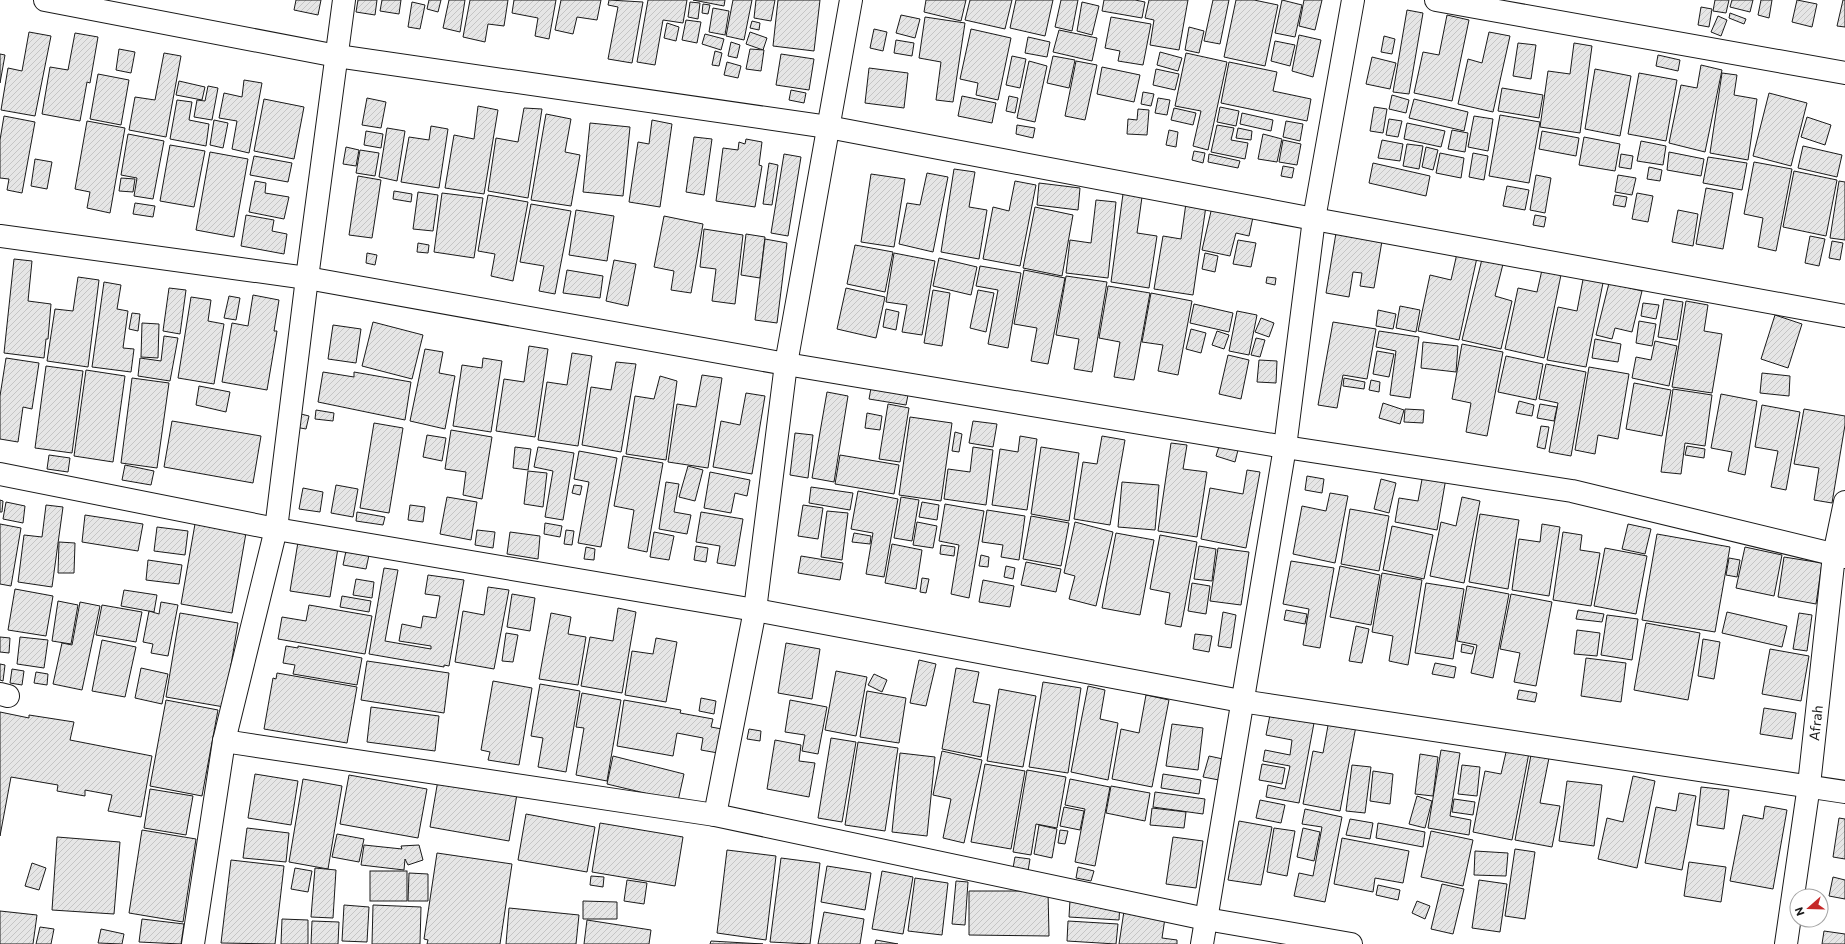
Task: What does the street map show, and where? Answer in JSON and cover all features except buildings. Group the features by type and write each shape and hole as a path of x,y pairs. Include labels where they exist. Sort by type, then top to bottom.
{"street":[{"path":"45,0 337,56 828,127 1314,219 1845,316"},
{"path":"193,944 224,741 276,529 307,278 344,0"},
{"path":"715,815 756,610 786,364 851,0"},
{"path":"1202,944 1241,701 1285,447 1314,219 1353,0"},
{"path":"1436,0 1845,73"},
{"path":"0,236 307,278 786,364 1285,447 1572,491 1839,556"},
{"path":"0,474 276,529 756,610 1241,701 1809,785 1845,792"},
{"name":"Afrah","path":"1786,944 1809,785 1845,502"},
{"path":"224,741 715,815 1206,919 1351,944"}]}
